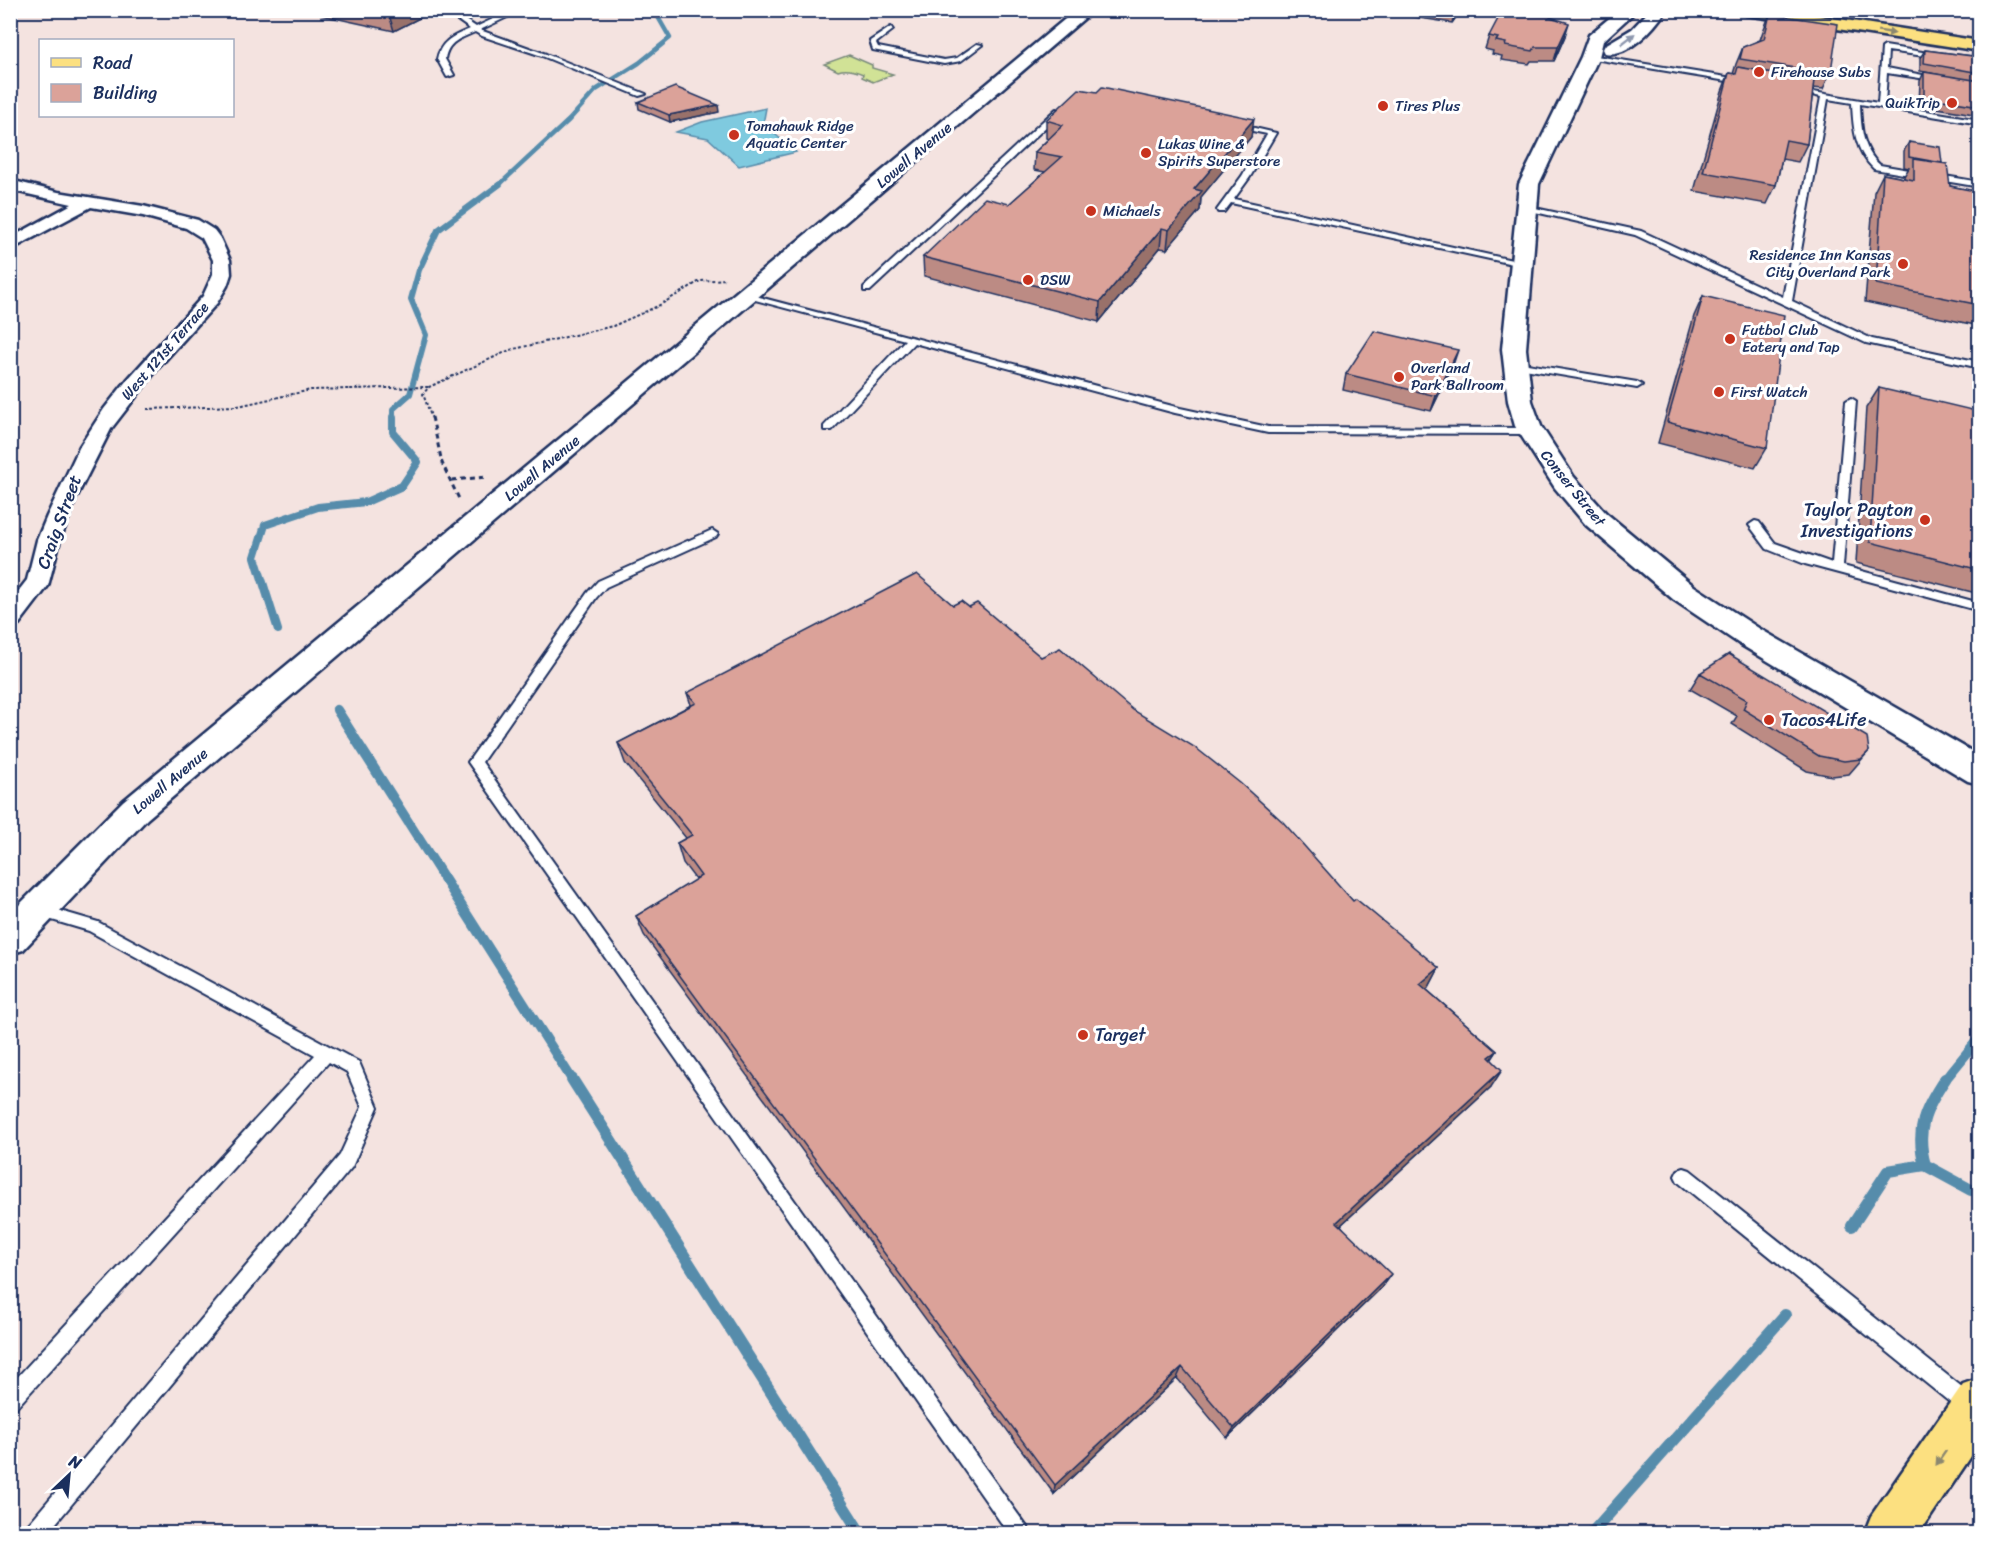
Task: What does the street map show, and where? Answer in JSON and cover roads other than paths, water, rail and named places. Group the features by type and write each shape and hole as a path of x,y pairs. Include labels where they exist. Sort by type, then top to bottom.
{"main road":[{"path":"1746,10 1980,46"},
{"path":"1841,10 1980,31"},
{"path":"1889,1533 1977,1406"}],"street":[{"name":"Lowell Avenue","path":"10,939 135,810 740,286 1086,10"},
{"name":"Conser Street","path":"1629,10 1595,39 1590,57 1529,184 1514,349 1520,401 1530,431 1564,482 1596,519 1684,593 1749,636 1980,772"},
{"path":"1590,57 1621,45 1653,20 1658,10"},
{"name":"West 121st Terrace","path":"10,185 44,196 152,213 175,219 208,234 222,256 224,267 222,280 211,299 195,318 171,340 114,409 103,423 87,454"},
{"path":"10,245 86,203"},
{"name":"Craig Street","path":"10,618 37,585 49,537 72,482 87,454"}],"lane":[{"path":"459,10 458,18 484,35 544,55 642,94"},
{"path":"450,75 441,59 443,49 449,41 519,10"},
{"path":"891,28 872,42 875,49 944,63 959,60 979,45"},
{"path":"1881,106 1885,48 1944,57"},
{"path":"1590,57 1759,85"},
{"path":"1884,70 1948,81"},
{"path":"1792,90 1980,122"},
{"path":"1786,302 1825,96"},
{"path":"1856,101 1857,130 1867,159 1878,167 1980,185"},
{"path":"867,289 1069,102"},
{"path":"1221,210 1246,177 1272,133 1226,123"},
{"path":"1228,201 1522,264"},
{"path":"1526,209 1638,233 1869,341 1980,365"},
{"path":"740,286 912,339 1179,411 1268,430 1530,431"},
{"path":"828,428 912,339"},
{"path":"1515,365 1637,384"},
{"path":"1837,568 1851,401"},
{"path":"1755,525 1771,546 1837,568 1980,607"},
{"path":"712,534 602,584 475,762 1022,1533"},
{"path":"33,1533 346,1161 370,1107 353,1067 93,926 37,910"},
{"path":"10,1400 327,1053"},
{"path":"1684,1176 1977,1406"}],"water":[{"name":"Tomahawk Ridge Aquatic Center","path":"766,108 763,124 796,152 739,166 708,138 676,132 702,122"}],"waterway":[{"path":"498,186 569,120 596,90 639,63 670,38 654,10"},
{"path":"278,630 255,557 265,525 318,507 366,502 402,486 418,462 393,432 393,409 410,394 426,335 411,299 419,270 438,230 500,184"},
{"path":"337,710 573,1081"},
{"path":"1944,1081 1980,1037"},
{"path":"572,1079 861,1534"},
{"path":"1925,1165 1921,1141 1924,1120 1932,1100 1945,1079"},
{"path":"1852,1226 1888,1171 1925,1165"},
{"path":"1925,1165 1971,1190"},
{"path":"1591,1534 1785,1315"}],"place":[{"name":"Firehouse Subs","path":"1759,72"},
{"name":"QuikTrip","path":"1952,103"},
{"name":"Tires Plus","path":"1383,106"},
{"name":"Tomahawk Ridge Aquatic Center","path":"734,135"},
{"name":"Lukas Wine & Spirits Superstore","path":"1146,153"},
{"name":"Michaels","path":"1091,211"},
{"name":"Residence Inn Kansas City Overland Park","path":"1903,264"},
{"name":"DSW","path":"1028,280"},
{"name":"Futbol Club Eatery and Tap","path":"1730,339"},
{"name":"Overland Park Ballroom","path":"1399,377"},
{"name":"First Watch","path":"1719,392"},
{"name":"Taylor Payton Investigations","path":"1925,520"},
{"name":"Tacos4Life","path":"1769,720"},
{"name":"Target","path":"1083,1035"}]}
